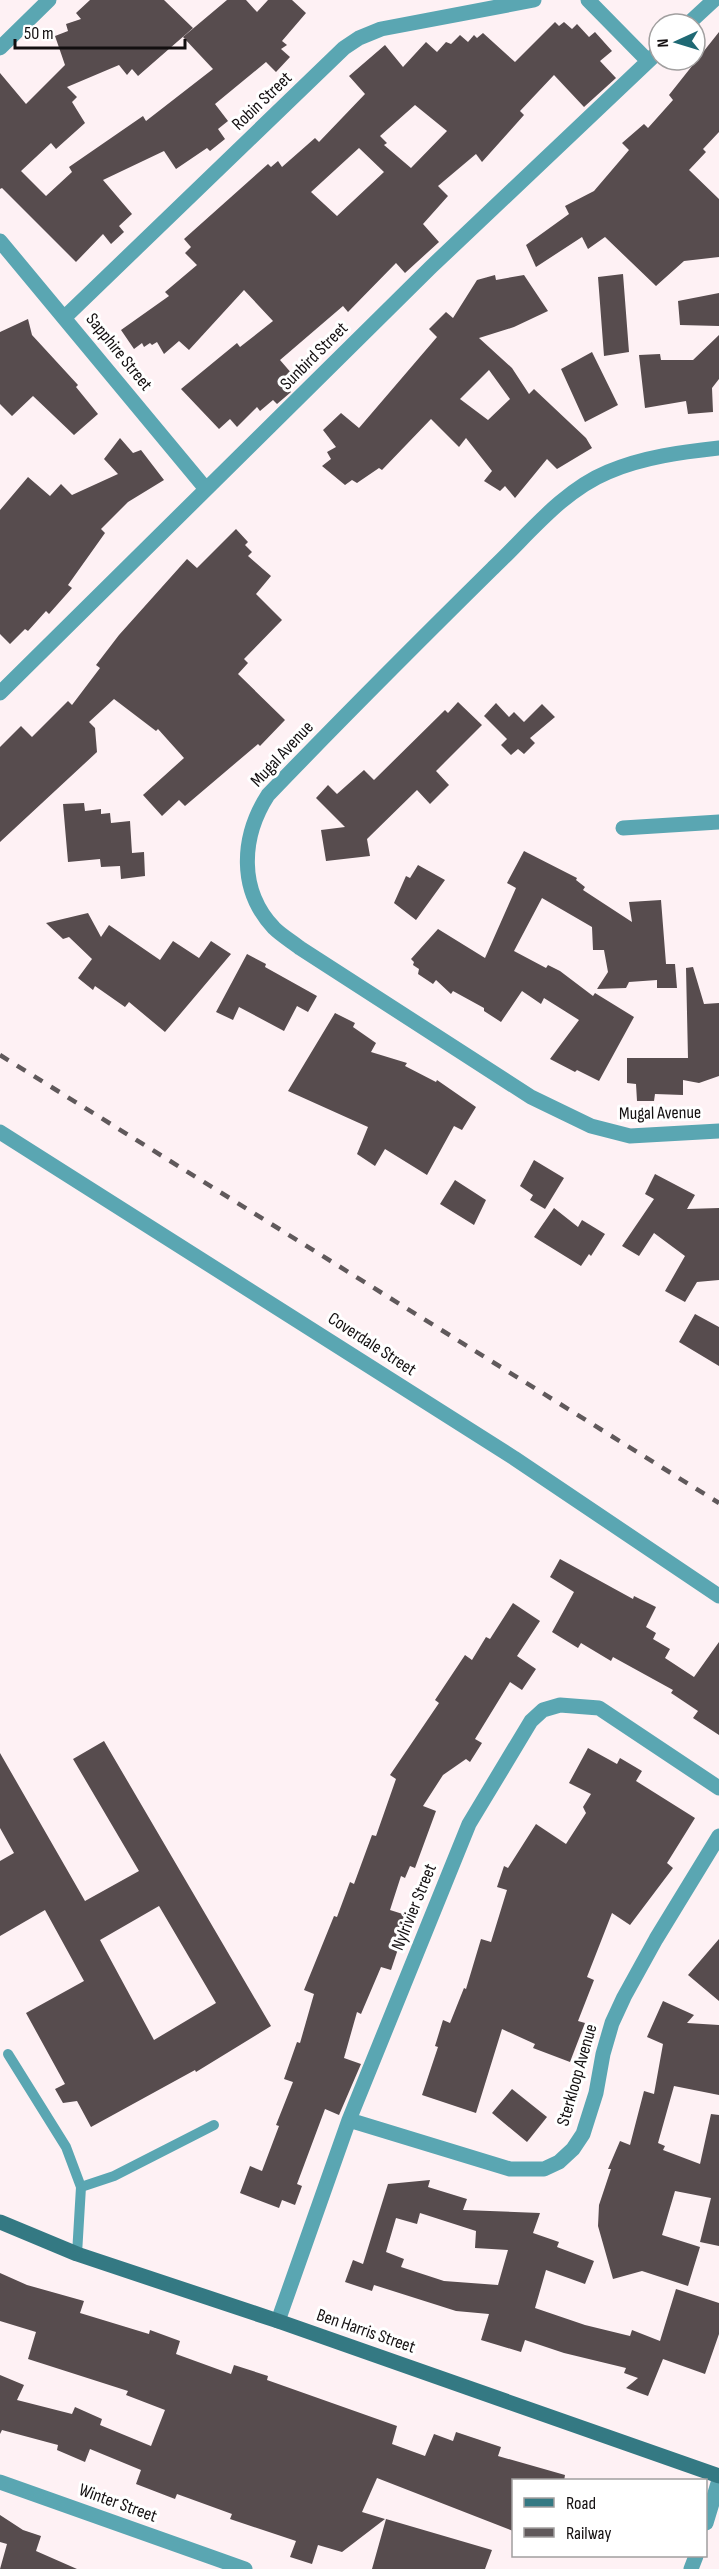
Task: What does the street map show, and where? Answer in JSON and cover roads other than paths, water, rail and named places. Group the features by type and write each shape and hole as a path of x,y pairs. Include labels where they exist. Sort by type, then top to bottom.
{"street":[{"path":"0,48 49,0"},
{"name":"Robin Street","path":"64,317 344,48 358,38 381,29 534,0"},
{"path":"588,0 647,51"},
{"path":"701,12 714,0"},
{"name":"Sunbird Street","path":"0,693 431,267 647,62"},
{"name":"Sapphire Street","path":"0,242 206,489"},
{"name":"Mugal Avenue","path":"719,448 678,453 627,465 607,472 567,497 445,615 268,795 259,808 246,854 253,895 261,912 275,929 531,1097 591,1126 630,1136 719,1131"},
{"path":"622,828 719,822"},
{"name":"Coverdale Street","path":"0,1131 514,1458 719,1596"},
{"name":"Nylrivier Street","path":"278,2321 349,2120 469,1824 531,1721 543,1710 560,1705 599,1708 719,1788"},
{"name":"Sterkloop Avenue","path":"349,2120 510,2169 544,2169 559,2162 573,2149 583,2134 596,2094 603,2054 612,2023 624,1997 656,1939 719,1836"},
{"name":"Ben Harris Street","path":"0,2222 77,2254 278,2321 719,2478"},
{"path":"707,2517 719,2478"},
{"name":"Winter Street","path":"0,2482 221,2565 245,2569"}],"lane":[{"path":"8,2054 66,2146 81,2187 77,2254"},
{"path":"81,2187 114,2176 214,2125"}],"railway":[{"path":"0,1055 719,1503"}]}
